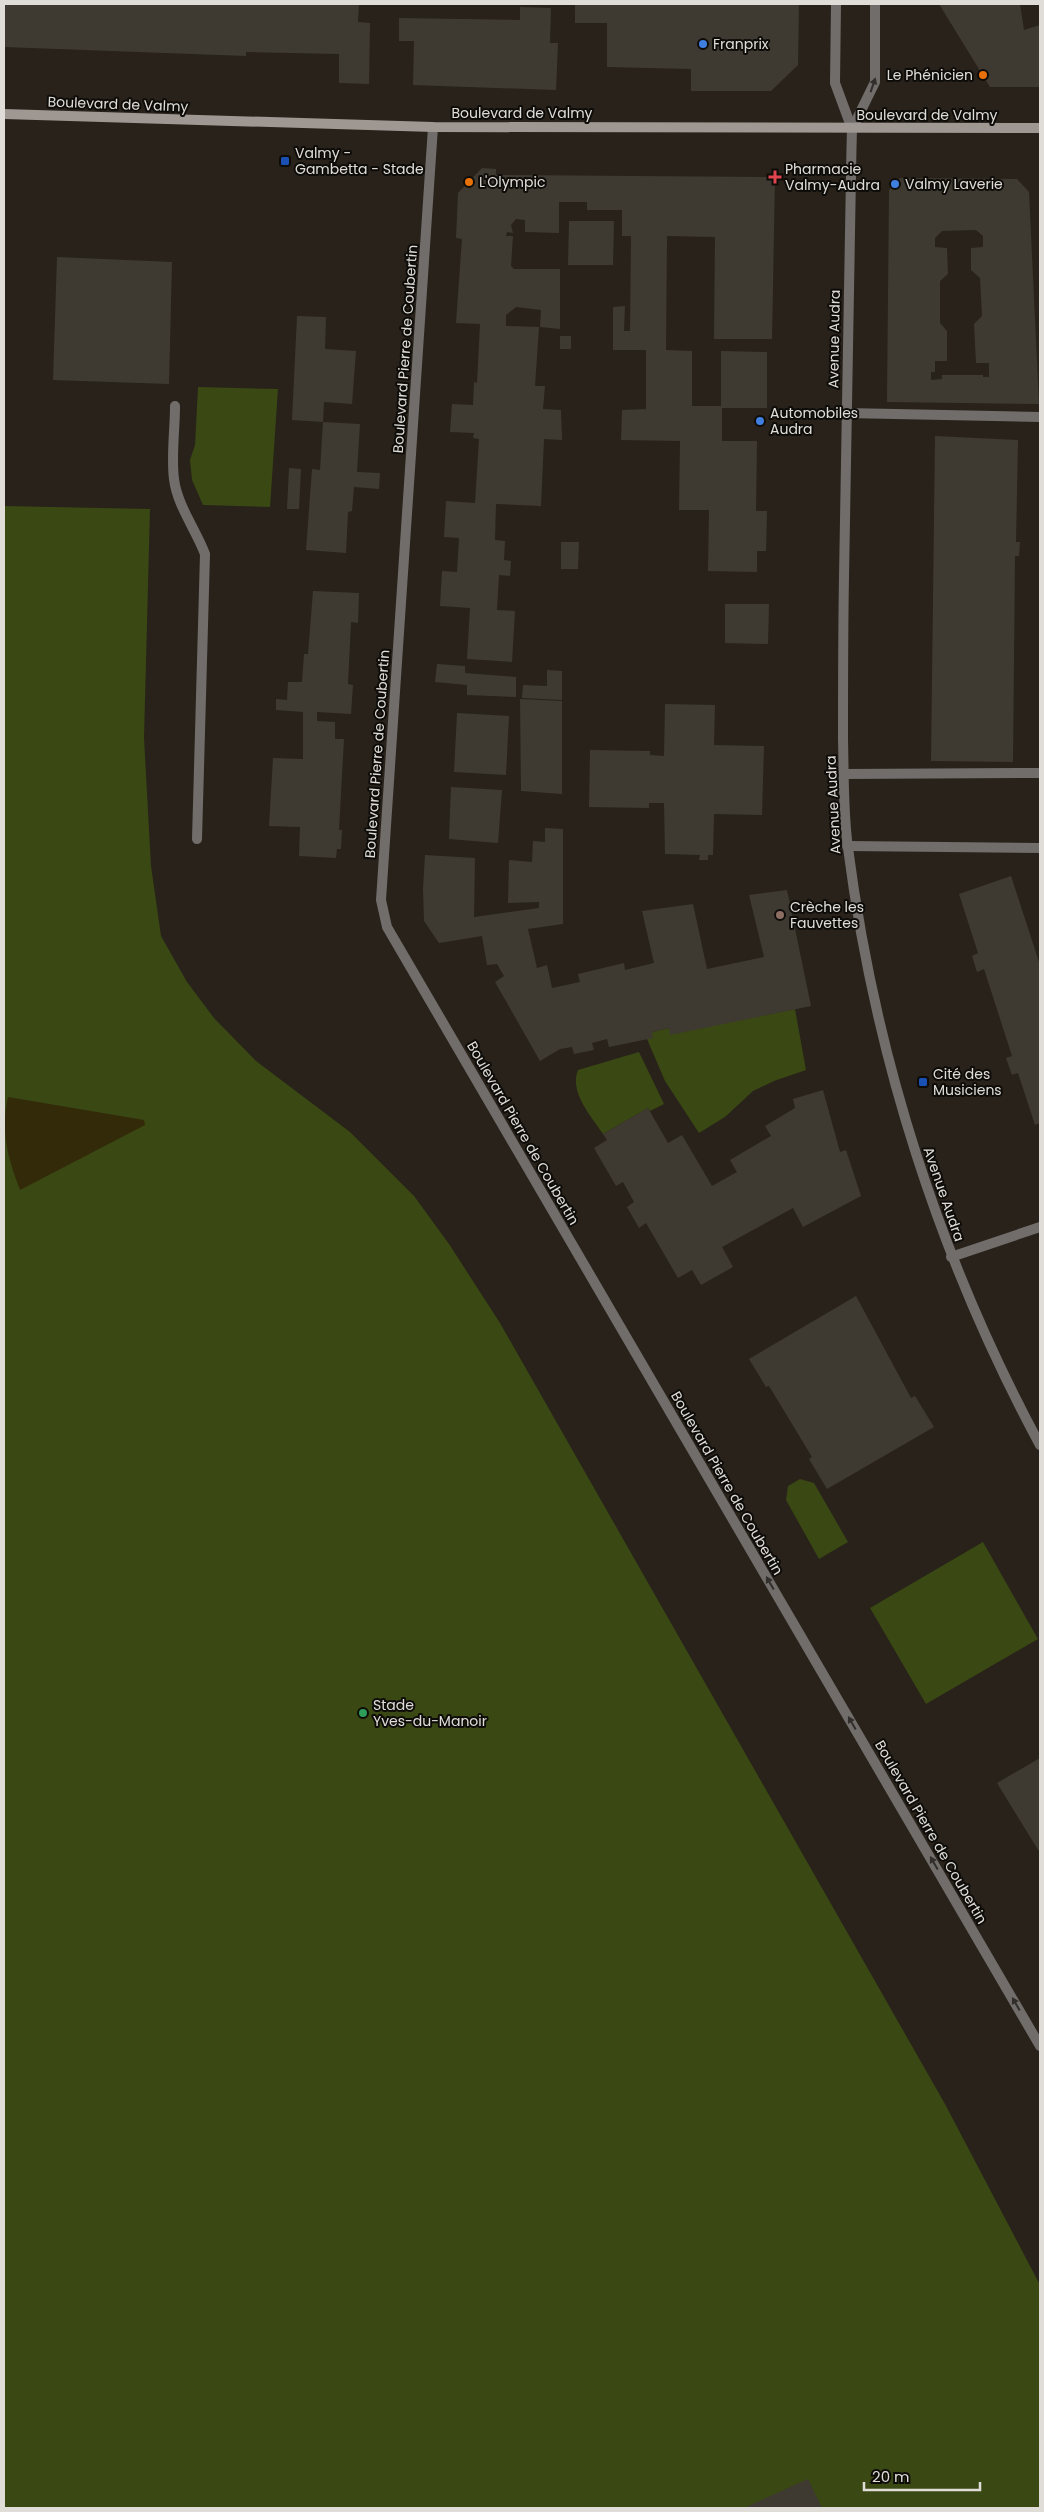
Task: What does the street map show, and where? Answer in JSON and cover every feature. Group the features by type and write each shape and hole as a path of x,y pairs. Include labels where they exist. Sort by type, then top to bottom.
{"main road":[{"name":"Boulevard de Valmy","path":"4,114 433,126 770,126 852,129 1040,128"}],"street":[{"path":"836,4 836,83 852,129"},
{"path":"852,129 875,82 875,4"},
{"name":"Boulevard Pierre de Coubertin","path":"433,126 381,900 387,927 1040,2046"},
{"name":"Avenue Audra","path":"852,129 846,413 844,774 847,846 866,954 899,1099 918,1162 951,1257 995,1358 1040,1445"},
{"path":"175,406 174,480 183,508 197,532 205,554 197,839"},
{"path":"846,413 1040,417"},
{"path":"844,774 1040,773"},
{"path":"847,846 1040,848"},
{"path":"951,1257 1040,1227"}],"green space":[{"path":"198,387 278,389 270,507 203,505 192,480 190,460 195,445"},
{"name":"Stade Yves-du-Manoir","path":"4,506 150,509 144,738 151,866 161,936 187,982 214,1018 256,1061 350,1132 414,1196 449,1244 500,1323 945,2104 1040,2285 1040,2508 4,2508"},
{"path":"795,1009 806,1070 774,1081 753,1091 725,1117 699,1133 665,1081 647,1039 652,1032 669,1028 671,1034"},
{"path":"639,1052 664,1104 650,1111 648,1108 603,1134 587,1112 579,1095 576,1087 578,1070"},
{"path":"800,1479 814,1483 848,1542 819,1559 786,1500 788,1486"},
{"path":"983,1542 1038,1639 926,1704 870,1608"}],"sand":[{"path":"8,1097 144,1120 145,1125 20,1190 6,1144 5,1121"}],"building":[{"path":"4,4 359,4 358,22 370,23 369,84 339,83 339,54 246,52 246,56 4,47"},
{"name":"Franprix","path":"575,4 799,4 798,65 771,91 691,91 691,69 607,67 607,23 575,23"},
{"path":"939,4 1020,4 1024,30 1040,25 1040,87 990,87"},
{"path":"520,7 551,8 550,43 558,43 556,90 413,85 414,41 399,41 399,18 520,20"},
{"path":"482,168 496,169 496,175 775,177 772,339 714,339 715,237 667,236 666,350 692,351 692,406 721,406 721,351 767,352 767,408 722,408 722,441 757,441 756,511 767,511 766,551 757,551 757,572 708,571 709,510 679,510 680,441 621,440 622,410 646,409 646,350 613,350 613,307 625,306 624,331 630,331 631,236 622,236 622,210 587,210 587,202 559,202 559,233 525,232 525,220 516,219 511,225 513,233 507,232 506,236 513,236 511,266 514,269 560,269 560,329 540,327 541,310 516,307 506,315 506,326 539,327 535,386 545,386 543,409 561,410 562,440 544,439 541,506 496,504 495,540 505,541 504,560 511,561 510,576 499,575 497,610 515,611 512,662 467,659 470,608 440,606 442,571 457,572 459,538 444,537 446,501 475,503 479,439 473,438 474,433 450,432 452,404 473,405 474,382 477,383 480,324 456,323 462,239 456,238 458,193"},
{"path":"900,178 1017,179 1029,192 1039,404 887,402 889,190","holes":["976,230 983,236 983,247 971,248 971,270 980,278 982,316 974,324 976,363 989,363 989,377 983,377 983,375 942,375 942,379 931,380 931,372 935,372 935,361 947,361 947,331 940,323 940,281 948,274 947,248 935,247 935,238 942,231"]},
{"path":"569,221 614,221 613,265 568,265"},
{"path":"57,257 172,262 169,384 53,380"},
{"path":"297,316 326,317 325,349 356,351 352,404 324,402 323,422 292,420"},
{"path":"560,336 571,336 571,349 560,349"},
{"path":"323,422 360,424 357,472 380,473 379,489 354,487 352,511 348,512 346,553 306,550 312,469 320,470"},
{"path":"935,436 1018,440 1016,542 1020,542 1019,556 1015,556 1013,762 931,761"},
{"path":"289,468 301,469 299,509 287,509"},
{"path":"561,542 579,542 578,569 561,569"},
{"path":"313,591 359,593 358,623 351,622 348,684 353,685 351,714 317,712 317,721 335,722 335,739 344,739 339,830 342,830 341,849 337,849 336,858 299,856 300,827 269,826 273,758 303,759 303,712 276,710 276,699 287,700 288,682 302,682 304,654 308,654"},
{"path":"725,604 769,604 768,644 725,643"},
{"path":"437,664 465,666 465,673 516,677 516,697 467,695 467,685 435,682"},
{"path":"547,670 562,671 562,700 522,698 523,685 547,686"},
{"path":"520,699 562,701 562,794 521,791"},
{"path":"665,704 715,705 714,745 764,746 762,815 714,814 713,855 708,855 708,860 699,860 700,855 665,854 664,803 649,803 649,808 589,807 590,750 650,751 650,755 664,756"},
{"path":"457,713 509,716 506,775 454,772"},
{"path":"451,787 502,790 498,843 449,839"},
{"path":"545,828 563,829 563,924 528,929 537,968 547,965 552,988 580,982 578,974 624,963 625,970 654,963 642,911 693,904 707,969 764,957 749,895 787,890 811,1006 670,1035 669,1028 652,1032 653,1038 609,1047 607,1039 592,1043 594,1050 574,1054 572,1047 560,1049 540,1061 495,982 504,976 497,964 487,965 482,936 439,943 424,921 423,889 425,855 475,858 474,917 539,908 539,902 508,903 509,860 532,862 533,841 545,842"},
{"path":"1011,876 1040,965 1040,1123 1035,1125 1018,1073 1012,1075 1006,1058 1012,1056 984,969 977,972 972,956 978,953 959,894"},
{"path":"823,1090 840,1152 846,1150 861,1196 803,1227 793,1208 722,1247 733,1267 701,1285 692,1270 678,1278 646,1223 639,1228 627,1207 634,1202 623,1182 616,1186 594,1148 607,1140 603,1134 648,1108 668,1143 682,1135 712,1186 737,1172 730,1160 771,1136 765,1126 795,1108 793,1099"},
{"path":"856,1296 911,1398 915,1396 934,1427 827,1489 809,1459 812,1457 769,1386 766,1387 749,1359"},
{"path":"1040,1758 1040,1853 997,1783"},
{"path":"808,2479 822,2508 744,2508"}],"place":[{"name":"Franprix","path":"703,44"},
{"name":"Le Phénicien","path":"983,75"},
{"name":"Valmy - Gambetta - Stade","path":"285,161"},
{"name":"Pharmacie Valmy-Audra","path":"775,177"},
{"name":"L'Olympic","path":"469,182"},
{"name":"Valmy Laverie","path":"895,184"},
{"name":"Automobiles Audra","path":"760,421"},
{"name":"Crèche les Fauvettes","path":"780,915"},
{"name":"Cité des Musiciens","path":"923,1082"},
{"name":"Stade Yves-du-Manoir","path":"363,1713"}]}
